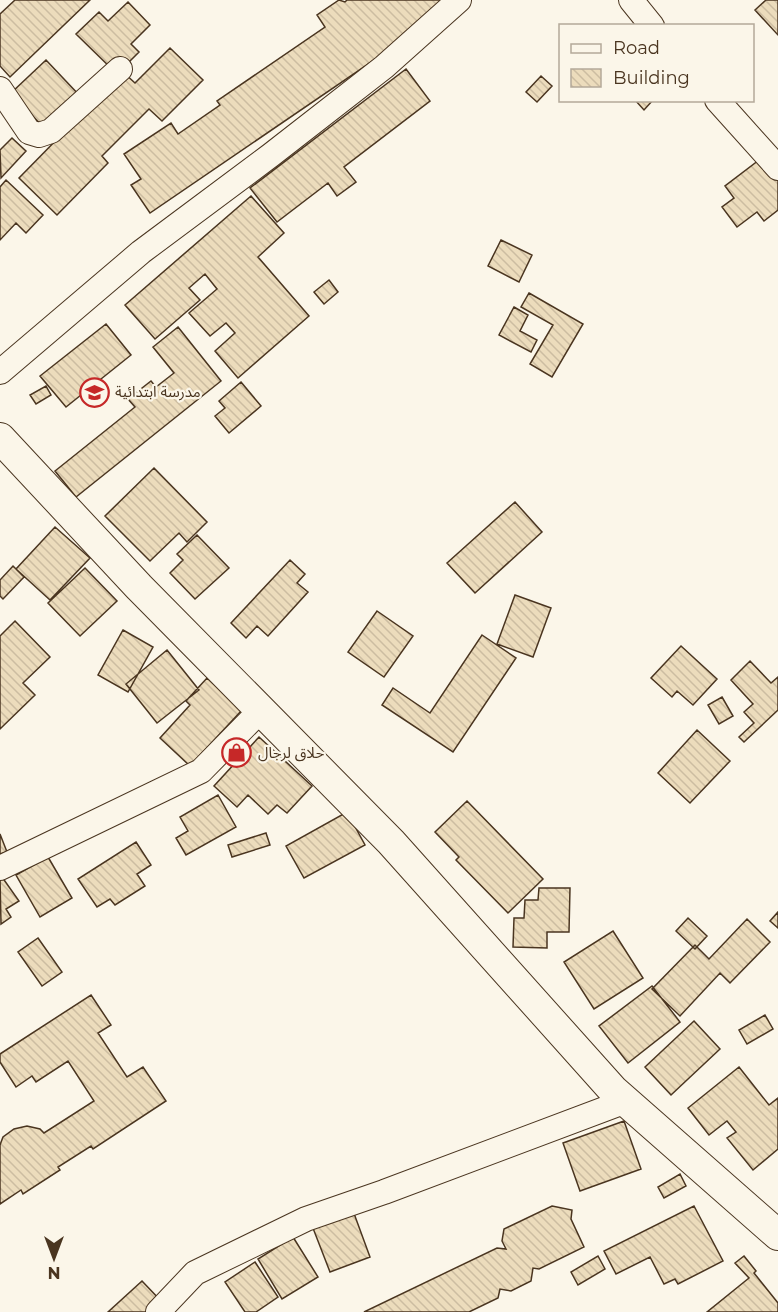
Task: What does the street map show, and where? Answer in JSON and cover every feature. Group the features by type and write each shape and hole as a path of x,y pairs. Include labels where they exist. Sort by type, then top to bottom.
{"main road":[{"path":"0,438 139,587 391,842 613,1090 778,1234"}],"street":[{"path":"0,372 141,252 384,67 459,0"},
{"path":"631,0 650,24"},
{"path":"0,88 29,132 39,135 51,131 120,69"},
{"path":"719,102 778,168"},
{"path":"0,868 201,771 261,710"},
{"path":"158,1312 195,1273 306,1219 626,1101"}],"building":[{"path":"15,0 90,0 10,77 0,66 0,14"},
{"path":"339,0 345,2 347,0 462,0 150,213 131,185 141,179 124,154 171,123 178,134 220,105 217,101 325,27 317,15"},
{"path":"766,0 778,0 778,35 755,10"},
{"path":"128,2 150,25 131,44 139,52 117,74 76,34 99,12 108,21"},
{"path":"170,48 203,80 162,121 149,109 102,156 108,163 57,215 19,178 123,72 135,83"},
{"path":"46,60 80,96 45,129 11,93"},
{"path":"406,69 430,101 344,167 356,182 337,196 328,183 277,222 250,188"},
{"path":"541,76 552,86 537,102 526,92"},
{"path":"637,102 651,102 644,110"},
{"path":"12,138 26,151 1,178 0,150"},
{"path":"763,157 778,177 778,210 764,221 757,212 737,227 722,207 734,198 725,186"},
{"path":"6,180 43,215 26,233 16,223 0,240 0,187"},
{"path":"251,196 284,233 258,257 309,316 238,378 215,351 235,333 226,323 210,336 189,313 217,289 205,274 189,288 200,300 155,339 125,305"},
{"path":"501,240 532,255 519,282 488,266"},
{"path":"329,280 338,292 324,304 314,292"},
{"path":"529,293 583,324 552,377 530,364 553,325 521,307"},
{"path":"514,307 528,315 520,331 537,340 531,352 499,335"},
{"path":"106,324 131,355 66,407 40,376"},
{"path":"178,327 221,381 76,497 55,471 135,407 128,399 151,381 156,387 174,373 153,347"},
{"path":"241,382 261,406 229,433 215,416 225,408 219,401"},
{"path":"46,386 51,395 36,404 30,395"},
{"path":"154,468 207,522 187,542 179,533 150,561 105,516"},
{"path":"515,502 542,532 475,593 447,563"},
{"path":"55,527 90,558 50,600 16,569"},
{"path":"197,535 229,568 195,599 170,573 183,560 177,554"},
{"path":"290,560 305,574 297,583 308,592 268,636 257,626 246,638 231,623"},
{"path":"13,566 24,577 3,599 0,596 0,580"},
{"path":"85,568 117,601 80,636 48,603"},
{"path":"515,595 551,608 533,657 497,644"},
{"path":"377,611 413,636 384,677 348,652"},
{"path":"15,621 50,657 23,683 35,695 0,729 0,636"},
{"path":"123,630 153,647 128,692 98,675"},
{"path":"482,635 516,658 453,752 382,705 393,688 430,713"},
{"path":"681,646 717,679 693,705 677,691 672,697 651,678"},
{"path":"167,650 199,690 157,723 126,684"},
{"path":"750,661 771,683 778,677 778,710 744,742 739,737 754,723 744,712 753,704 731,680"},
{"path":"207,678 242,710 190,766 160,738 190,705 186,701"},
{"path":"722,697 733,716 719,724 708,705"},
{"path":"697,730 730,761 690,803 658,773"},
{"path":"259,737 312,786 287,813 277,805 268,814 248,795 237,807 214,786"},
{"path":"218,795 236,827 186,855 176,838 188,831 180,817"},
{"path":"467,801 543,879 508,913 456,860 459,857 435,832"},
{"path":"347,812 365,845 304,878 286,846"},
{"path":"266,833 270,845 232,857 228,845"},
{"path":"0,834 7,852 0,854"},
{"path":"136,842 151,865 137,874 145,886 115,905 110,899 97,907 78,879"},
{"path":"48,857 72,898 40,917 16,875"},
{"path":"2,877 19,901 6,909 11,917 1,924 0,878"},
{"path":"539,888 570,888 569,932 547,932 547,948 513,947 514,918 524,918 525,900 538,900"},
{"path":"778,912 778,928 770,921"},
{"path":"688,918 707,936 695,949 676,931"},
{"path":"747,919 770,942 730,983 720,973 680,1016 652,989 695,945 709,959"},
{"path":"613,931 643,978 594,1009 564,962"},
{"path":"38,938 62,972 42,986 18,952"},
{"path":"652,986 680,1022 628,1063 599,1026"},
{"path":"91,995 111,1025 98,1033 127,1077 143,1067 166,1101 93,1149 91,1146 58,1167 60,1170 23,1194 21,1190 0,1204 0,1145 3,1137 14,1129 27,1126 40,1129 44,1133 94,1101 68,1061 36,1082 32,1076 16,1087 0,1062 0,1054"},
{"path":"765,1015 773,1029 747,1044 739,1030"},
{"path":"694,1021 720,1049 671,1095 645,1067"},
{"path":"739,1067 769,1105 778,1098 778,1149 753,1170 727,1138 736,1132 727,1121 709,1135 688,1108"},
{"path":"624,1121 641,1169 580,1191 563,1143"},
{"path":"680,1174 686,1186 664,1198 658,1187"},
{"path":"552,1206 572,1210 571,1219 584,1247 539,1269 533,1268 531,1281 511,1291 500,1289 498,1298 469,1312 364,1312 497,1248 506,1249 502,1241 504,1229"},
{"path":"694,1206 723,1261 678,1284 675,1279 664,1284 650,1257 616,1274 604,1251"},
{"path":"352,1208 370,1257 330,1272 311,1223"},
{"path":"293,1237 318,1277 282,1299 258,1259"},
{"path":"598,1256 605,1269 578,1285 571,1272"},
{"path":"744,1256 756,1271 754,1273 778,1303 778,1312 707,1312 749,1278 735,1263"},
{"path":"255,1262 278,1297 256,1312 245,1312 225,1282"},
{"path":"142,1281 161,1301 148,1312 108,1312"}],"place":[{"name":"مدرسة ابتدائية","path":"94,392"},
{"name":"حلاق لرجال","path":"237,753"}]}
